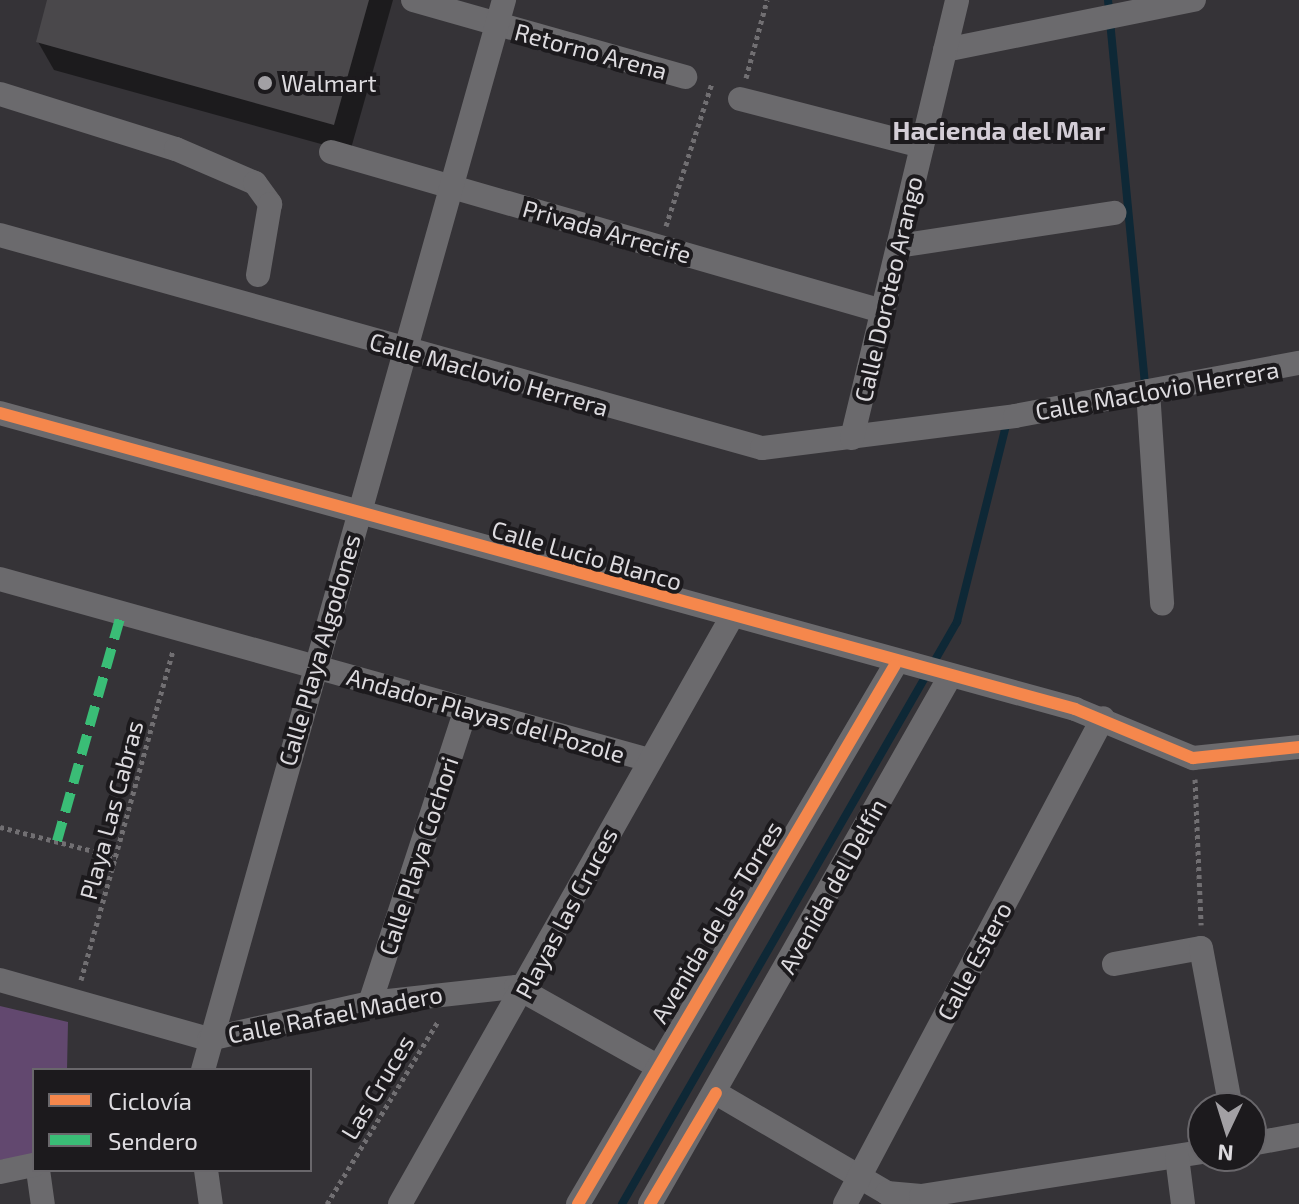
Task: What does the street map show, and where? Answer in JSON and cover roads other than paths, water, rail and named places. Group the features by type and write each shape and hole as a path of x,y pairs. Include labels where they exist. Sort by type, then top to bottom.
{"street":[{"name":"Retorno Arena","path":"413,0 685,77"},
{"name":"Calle Playa Algodones","path":"203,1068 401,349 504,0"},
{"name":"Calle Doroteo Arango","path":"852,438 957,0"},
{"path":"945,50 1148,5 1194,0"},
{"path":"0,94 176,149 255,183 270,204 258,275"},
{"path":"740,99 922,146"},
{"name":"Privada Arrecife","path":"331,152 882,311"},
{"path":"898,246 1114,213"},
{"name":"Calle Maclovio Herrera","path":"0,235 742,446 852,438 1015,416 1299,363"},
{"path":"1148,391 1162,604"},
{"name":"Calle Lucio Blanco","path":"0,413 358,512 730,620 948,680 1103,718 1193,758 1299,747"},
{"name":"Andador Playas del Pozole","path":"0,579 649,760"},
{"name":"Playas las Cruces","path":"400,1204 525,990 649,760 730,620"},
{"name":"Avenida de las Torres","path":"578,1204 895,665"},
{"name":"Avenida del Delfín","path":"716,1093 948,680"},
{"name":"Calle Playa Cochori","path":"370,1003 466,709"},
{"name":"Calle Estero","path":"845,1204 1103,718"},
{"path":"1114,964 1201,948 1228,1092"},
{"name":"Calle Rafael Madero","path":"0,980 209,1039 370,1003 457,990 525,990 657,1066"},
{"path":"650,1204 716,1093 858,1179 887,1193 921,1196 1187,1155"},
{"path":"1267,1141 1299,1135"},
{"path":"1177,1157 1183,1204"},
{"path":"0,1172 32,1168"},
{"path":"37,1172 43,1204"},
{"path":"206,1172 211,1204"}],"waterway":[{"path":"1108,0 1145,387"},
{"path":"622,1204 957,622 1007,422"}],"place":[{"name":"Walmart","path":"265,83"}],"district":[{"name":"Hacienda del Mar","path":"999,130"}]}
